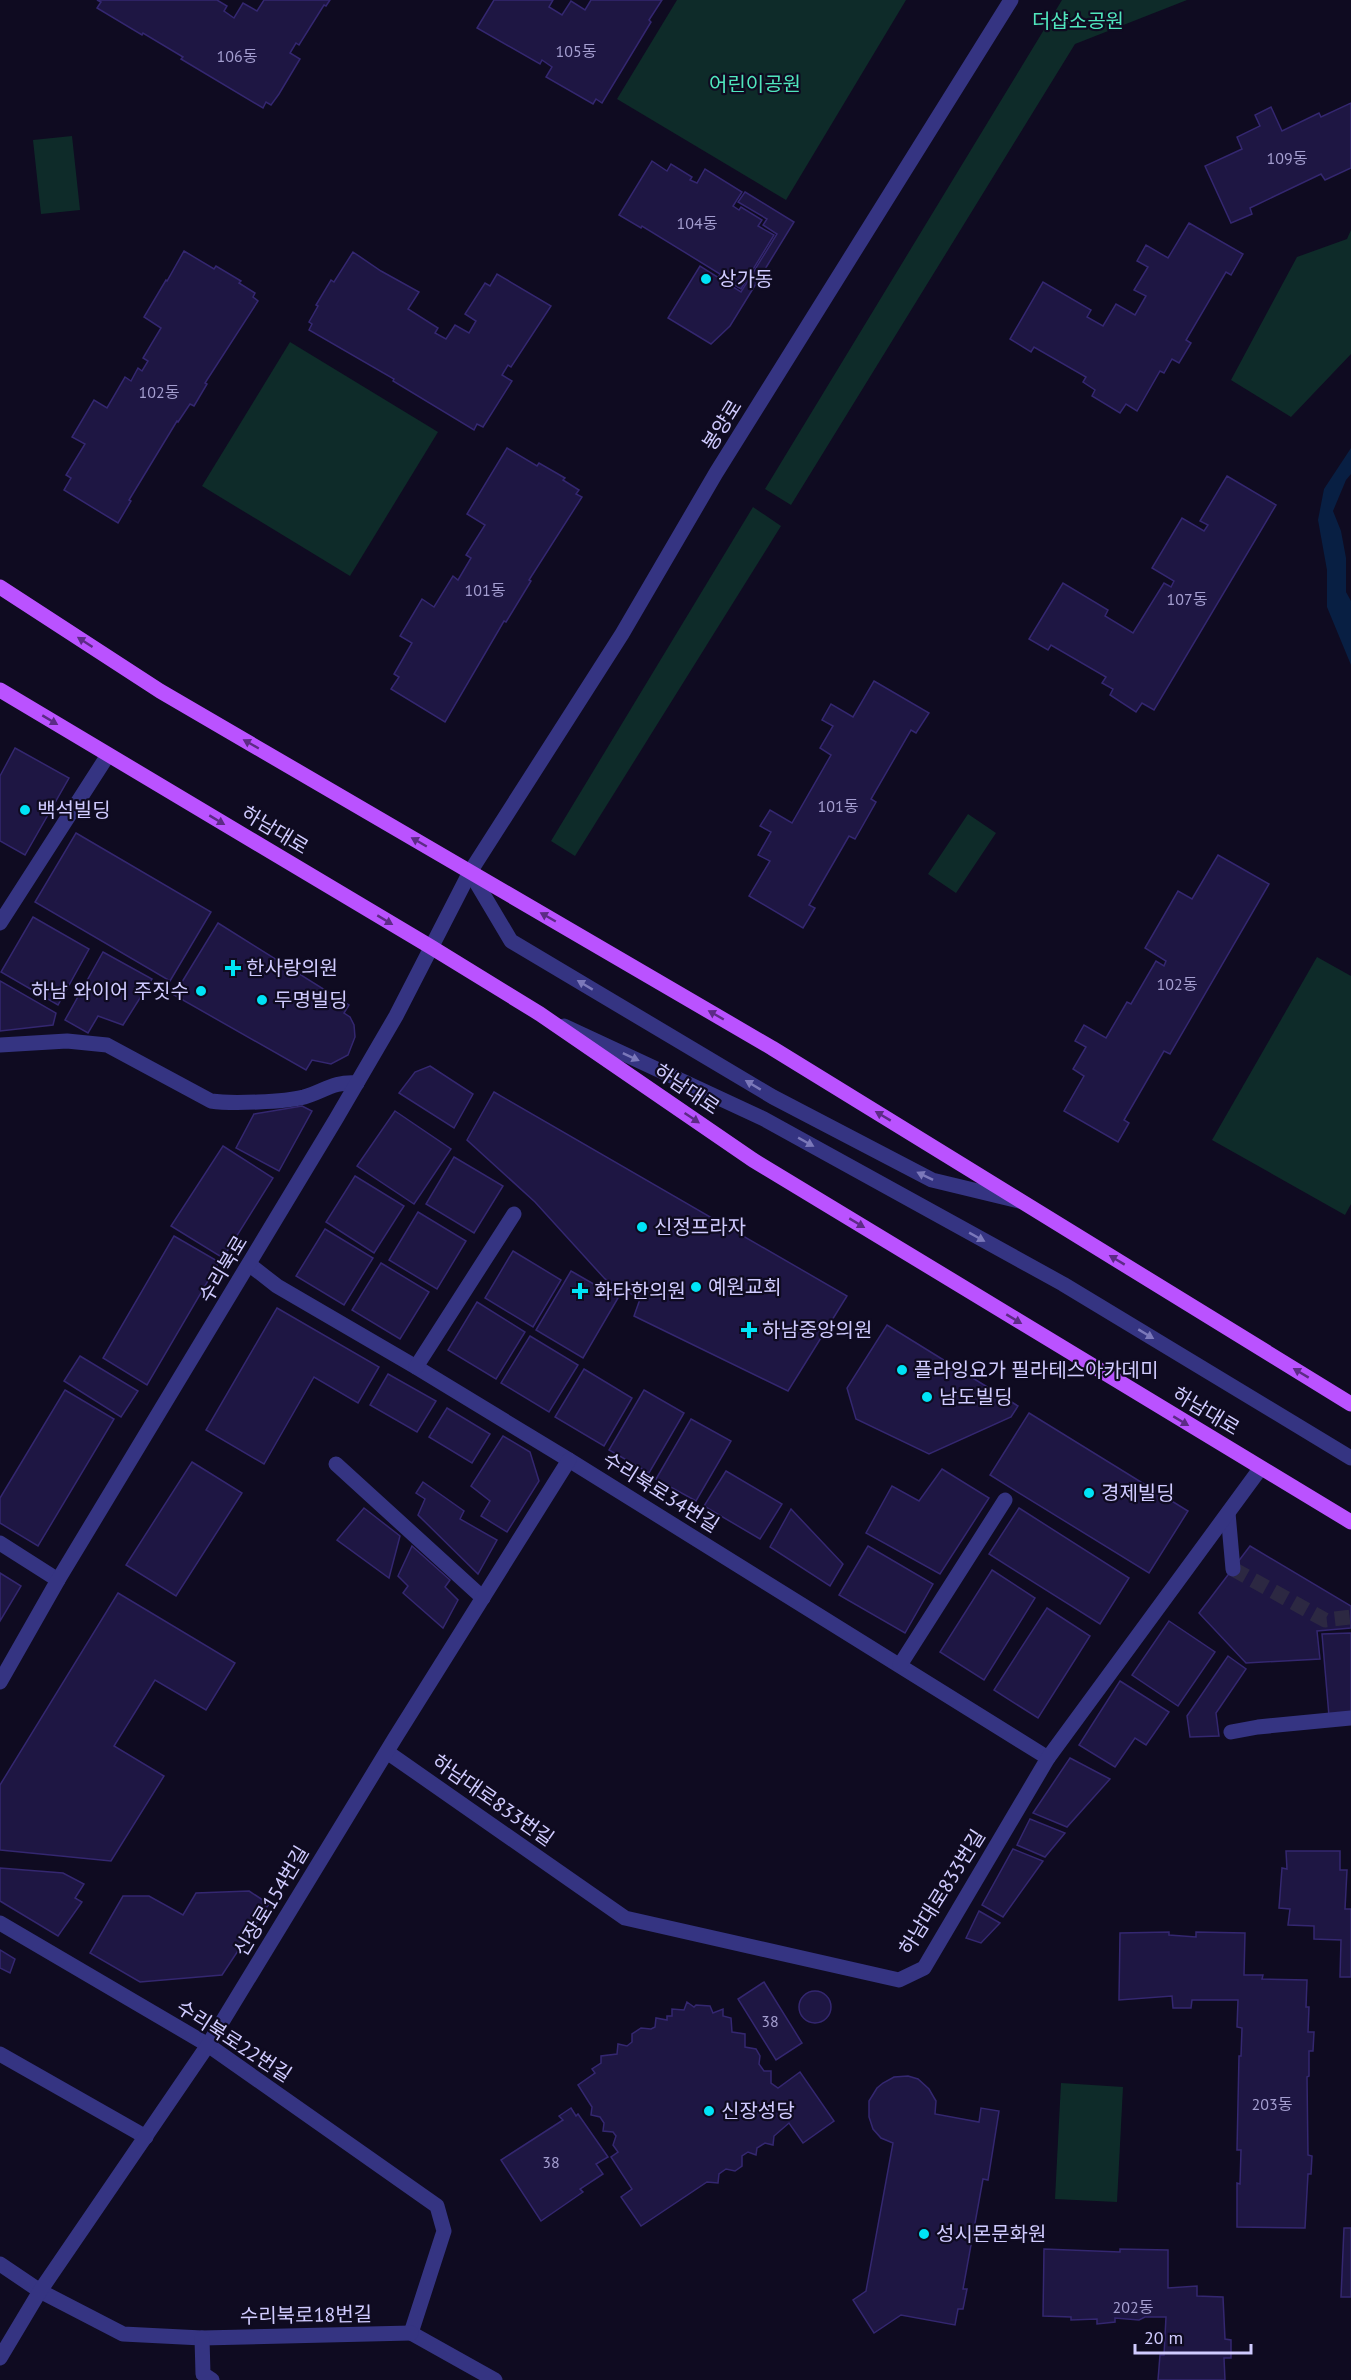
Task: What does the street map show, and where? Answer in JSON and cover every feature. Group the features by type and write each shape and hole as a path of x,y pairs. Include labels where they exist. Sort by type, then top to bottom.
{"main road":[{"path":"0,587 160,691 772,1048 1351,1404"},
{"name":"하남대로","path":"0,690 540,1014 753,1160 1351,1522"}],"street":[{"name":"봉양로","path":"470,872 622,634 716,473 1011,0"},
{"path":"0,922 108,755"},
{"name":"수리북로","path":"0,1682 58,1580 250,1265 396,1016 470,872"},
{"path":"470,872 511,941 773,1097 932,1180 1022,1202"},
{"path":"540,1014 764,1119 1062,1284 1351,1458"},
{"path":"0,1045 67,1041 107,1044 211,1101 227,1103 303,1097 341,1082 357,1083"},
{"path":"416,1366 514,1214"},
{"name":"수리북로34번길","path":"250,1265 277,1286 416,1366 1048,1758"},
{"name":"신장로154번길","path":"0,2358 40,2291 208,2045 569,1460"},
{"path":"336,1464 483,1598"},
{"name":"하남대로833번길","path":"387,1752 625,1918 899,1980 924,1968 1048,1758 1260,1469"},
{"path":"900,1665 1005,1500"},
{"path":"1228,1513 1233,1569"},
{"path":"0,1543 58,1580"},
{"path":"1231,1732 1258,1726 1351,1718"},
{"name":"수리북로22번길","path":"0,1923 208,2045 437,2206 444,2232 411,2333"},
{"path":"0,2055 146,2137"},
{"name":"수리북로18번길","path":"0,2264 40,2291 123,2334 202,2338 411,2333"},
{"path":"411,2333 495,2380"},
{"path":"202,2338 203,2374 212,2380"}],"green space":[{"name":"어린이공원","path":"677,0 906,0 786,200 617,99"},
{"name":"더샵소공원","path":"1062,0 1187,0 1075,44 791,505 765,489"},
{"path":"72,136 80,210 41,214 33,140"},
{"path":"1351,230 1351,354 1291,417 1231,380 1297,257 1347,239"},
{"path":"290,342 438,432 350,576 202,486"},
{"path":"753,507 781,526 575,856 551,841"},
{"path":"968,814 996,833 956,893 928,874"},
{"path":"1317,957 1351,976 1351,1204 1345,1215 1212,1140"},
{"path":"1061,2083 1123,2087 1117,2202 1055,2199"}],"water":[{"path":"1351,448 1351,474 1346,480 1333,511 1341,531 1346,558 1346,592 1351,601 1351,665 1327,607 1327,570 1318,520 1324,489"}],"building":[{"path":"97,0 217,0 227,6 224,11 234,18 243,3 257,11 264,0 330,0 326,6 324,5 299,45 296,43 290,53 300,59 271,105 266,102 263,108 181,59 183,57 97,8 101,2"},
{"path":"494,0 553,0 549,7 562,15 571,1 585,10 591,0 662,0 602,103 596,99 593,104 546,77 552,67 542,60 540,64 477,28"},
{"path":"1351,103 1351,168 1325,180 1321,174 1250,208 1252,214 1231,223 1205,166 1242,149 1237,137 1260,126 1255,115 1271,107 1282,131 1319,113 1321,117"},
{"path":"652,161 667,171 671,164 692,177 690,180 697,183 705,169 742,192 733,206 739,210 741,207 762,220 758,226 774,235 741,289 642,226 641,228 619,215"},
{"name":"상가동","path":"745,192 794,222 730,326 711,344 668,318 700,266 741,292 777,234 763,225 767,219 738,202"},
{"path":"1189,223 1243,254 1231,275 1226,272 1186,340 1191,343 1179,363 1172,359 1164,373 1160,371 1137,411 1126,404 1120,413 1092,396 1095,390 1083,382 1086,377 1034,347 1031,352 1010,339 1043,282 1091,310 1087,317 1103,326 1116,304 1135,315 1146,296 1134,290 1148,267 1137,261 1146,245 1168,258"},
{"path":"184,251 214,269 216,266 241,281 239,283 255,293 253,297 258,301 205,383 207,384 194,406 190,404 177,421 129,500 131,501 118,523 64,490 71,478 66,475 85,444 72,437 94,400 107,408 125,377 131,381 138,368 142,371 148,361 143,358 161,328 144,317"},
{"path":"353,252 419,292 408,309 438,328 435,333 446,339 455,325 469,333 476,321 465,314 485,283 490,286 497,274 551,306 511,367 508,365 502,375 512,381 483,427 477,424 474,430 393,381 394,379 309,330 312,324 309,322 318,306 316,305 331,280 334,282"},
{"path":"507,448 537,466 539,463 565,478 563,480 579,490 576,494 582,497 529,580 531,581 506,622 504,621 445,722 391,689 399,677 394,674 412,643 400,636 422,599 434,607 453,576 458,580 471,558 466,555 485,525 467,514"},
{"path":"1227,476 1276,505 1154,710 1142,703 1136,712 1110,695 1113,689 1102,683 1106,677 1051,645 1048,650 1029,639 1063,583 1108,610 1105,616 1133,633 1164,583 1171,587 1174,581 1152,568 1182,518 1204,531 1208,525 1200,521"},
{"path":"874,681 929,713 916,733 911,730 871,799 876,802 855,839 849,836 809,905 815,908 803,928 749,896 770,861 758,855 771,832 760,826 770,810 792,823 831,755 820,748 833,726 822,720 831,704 853,717"},
{"name":"백석빌딩","path":"15,748 69,778 25,855 0,841 0,776"},
{"path":"76,833 211,912 170,981 35,902"},
{"path":"1218,855 1269,884 1170,1054 1164,1051 1124,1120 1129,1123 1118,1142 1064,1111 1084,1076 1073,1069 1086,1047 1075,1041 1084,1025 1106,1038 1127,1002 1131,1004 1156,961 1164,966 1166,961 1145,948 1178,891 1192,899"},
{"path":"33,917 89,949 58,1005 1,972"},
{"name":"두명빌딩","path":"218,923 349,1005 344,1013 350,1017 354,1025 355,1037 348,1055 331,1064 312,1060 306,1070 174,995"},
{"path":"103,952 152,979 123,1025 98,1016 88,1033 65,1020"},
{"path":"0,981 56,1013 53,1025 0,1031"},
{"path":"430,1066 473,1094 454,1128 399,1093 415,1072"},
{"name":"신정프라자","path":"494,1092 847,1296 788,1391 634,1316 640,1299 605,1279 535,1202 467,1140"},
{"path":"302,1106 312,1111 279,1171 236,1148 254,1114"},
{"path":"395,1111 451,1149 414,1204 357,1166"},
{"path":"223,1146 273,1178 223,1258 171,1226"},
{"path":"454,1157 503,1186 474,1233 426,1204"},
{"path":"355,1176 404,1206 374,1253 326,1222"},
{"path":"418,1212 466,1241 437,1289 389,1260"},
{"path":"325,1229 373,1258 344,1305 296,1276"},
{"path":"174,1236 219,1262 147,1385 103,1358"},
{"path":"513,1251 561,1280 533,1327 485,1298"},
{"path":"381,1263 429,1292 400,1339 352,1310"},
{"path":"571,1271 618,1298 583,1358 536,1330"},
{"path":"477,1302 525,1332 496,1379 448,1350"},
{"path":"277,1308 379,1367 358,1403 314,1377 264,1464 206,1430"},
{"name":"남도빌딩","path":"887,1325 1018,1406 1011,1417 929,1454 856,1419 847,1388"},
{"path":"530,1336 578,1365 549,1412 501,1383"},
{"path":"80,1356 138,1391 121,1417 64,1381"},
{"path":"584,1369 632,1398 604,1446 555,1417"},
{"path":"388,1374 436,1401 417,1432 370,1405"},
{"path":"65,1390 114,1419 38,1546 0,1523 0,1498"},
{"path":"644,1390 684,1413 649,1473 609,1450"},
{"path":"447,1408 490,1434 472,1463 429,1437"},
{"name":"경제빌딩","path":"1029,1413 1188,1511 1149,1573 990,1475"},
{"path":"691,1419 731,1441 696,1501 656,1479"},
{"path":"503,1436 530,1452 539,1481 507,1532 481,1516 490,1501 471,1486"},
{"path":"192,1462 242,1493 176,1596 126,1565"},
{"path":"942,1469 989,1498 940,1574 866,1533 892,1486 919,1501"},
{"path":"726,1471 782,1504 760,1539 704,1506"},
{"path":"423,1482 464,1511 460,1519 497,1540 478,1574 418,1515 425,1499 416,1493"},
{"path":"364,1508 400,1536 389,1578 337,1540"},
{"path":"1019,1508 1129,1578 1100,1624 989,1554"},
{"path":"791,1509 843,1564 830,1586 770,1547"},
{"path":"412,1546 450,1580 445,1587 458,1600 443,1628 403,1593 408,1586 398,1576"},
{"path":"868,1546 933,1584 905,1633 839,1595"},
{"path":"1250,1546 1351,1606 1351,1628 1317,1631 1320,1659 1246,1663 1199,1613"},
{"path":"992,1570 1035,1598 984,1680 940,1652"},
{"path":"0,1573 21,1586 0,1621"},
{"path":"118,1593 235,1663 206,1710 155,1680 114,1746 164,1776 111,1861 0,1850 0,1785"},
{"path":"1047,1608 1090,1636 1038,1718 994,1690"},
{"path":"1169,1621 1215,1652 1178,1706 1132,1675"},
{"path":"1351,1633 1351,1713 1329,1716 1322,1634"},
{"path":"1228,1656 1246,1669 1216,1713 1219,1736 1190,1737 1187,1716"},
{"path":"1120,1681 1169,1712 1146,1745 1135,1738 1115,1767 1079,1745"},
{"path":"1070,1758 1110,1779 1067,1827 1033,1813"},
{"path":"1030,1819 1065,1833 1045,1857 1017,1845"},
{"path":"1013,1849 1043,1861 1003,1917 982,1905"},
{"path":"1286,1851 1340,1851 1340,1870 1347,1870 1345,1909 1351,1909 1351,1977 1340,1977 1341,1940 1314,1939 1314,1926 1288,1925 1290,1909 1279,1908 1282,1868 1287,1869"},
{"path":"0,1868 63,1873 84,1884 75,1898 82,1902 58,1936 0,1901"},
{"path":"249,1891 269,1904 222,1975 140,1982 90,1953 123,1896 149,1896 183,1915 196,1893"},
{"path":"979,1911 1000,1923 981,1943 966,1938"},
{"path":"1169,1932 1169,1935 1196,1937 1196,1932 1245,1933 1244,1975 1263,1975 1262,1979 1307,1980 1308,2032 1314,2032 1313,2051 1309,2051 1309,2076 1307,2077 1308,2155 1312,2156 1311,2174 1308,2174 1305,2228 1237,2227 1237,2183 1240,2184 1241,2150 1237,2150 1239,2056 1241,2056 1242,2028 1237,2027 1238,2000 1192,2000 1191,2008 1173,2008 1172,1996 1119,2000 1120,1933"},
{"path":"0,1950 15,1959 10,1973 0,1968"},
{"path":"764,1982 802,2043 776,2060 738,1999"},
{"path":"815,1991 826,1996 831,2007 826,2018 815,2023 804,2018 799,2007 804,1996"},
{"name":"신장성당","path":"687,2002 694,2007 696,2005 710,2006 713,2013 723,2009 723,2016 731,2018 732,2032 745,2034 745,2047 756,2049 760,2056 759,2064 764,2071 771,2071 771,2083 778,2088 800,2072 834,2121 803,2143 789,2123 774,2136 773,2145 765,2143 757,2148 756,2155 748,2152 742,2156 742,2166 735,2171 726,2169 719,2174 718,2183 707,2182 641,2226 621,2197 632,2189 611,2157 618,2152 613,2145 616,2136 613,2132 603,2131 604,2123 600,2117 591,2115 592,2107 578,2085 595,2073 592,2069 601,2063 601,2056 617,2054 618,2044 627,2046 632,2042 632,2034 641,2028 655,2027 656,2018 667,2020 667,2016 672,2016 672,2009 684,2010"},
{"name":"성시몬문화원","path":"908,2076 918,2079 929,2089 936,2101 935,2114 979,2122 981,2108 999,2111 988,2180 983,2179 963,2289 967,2289 963,2309 958,2309 955,2325 901,2315 874,2333 853,2300 866,2291 893,2143 881,2138 873,2129 869,2117 869,2101 883,2083 894,2077"},
{"path":"571,2108 576,2116 578,2114 608,2157 596,2164 603,2174 580,2189 583,2192 541,2221 501,2160 563,2120 559,2116"},
{"path":"1344,2228 1351,2228 1351,2297 1341,2297"},
{"path":"1044,2249 1120,2252 1120,2249 1168,2250 1168,2288 1197,2286 1197,2296 1223,2297 1225,2339 1231,2340 1231,2358 1224,2358 1225,2380 1158,2380 1160,2355 1164,2355 1166,2317 1145,2317 1139,2320 1115,2318 1115,2322 1097,2324 1097,2319 1071,2320 1071,2317 1043,2316"}],"tunnel":[{"path":"1233,1569 1325,1620 1351,1617"}],"place":[{"name":"상가동","path":"706,279"},
{"name":"백석빌딩","path":"25,810"},
{"name":"한사랑의원","path":"233,968"},
{"name":"하남 와이어 주짓수","path":"201,991"},
{"name":"두명빌딩","path":"262,1000"},
{"name":"신정프라자","path":"642,1227"},
{"name":"예원교회","path":"696,1287"},
{"name":"화타한의원","path":"580,1291"},
{"name":"하남중앙의원","path":"749,1330"},
{"name":"플라잉요가 필라테스아카데미","path":"902,1370"},
{"name":"남도빌딩","path":"927,1397"},
{"name":"경제빌딩","path":"1089,1493"},
{"name":"신장성당","path":"709,2111"},
{"name":"성시몬문화원","path":"924,2234"}]}
